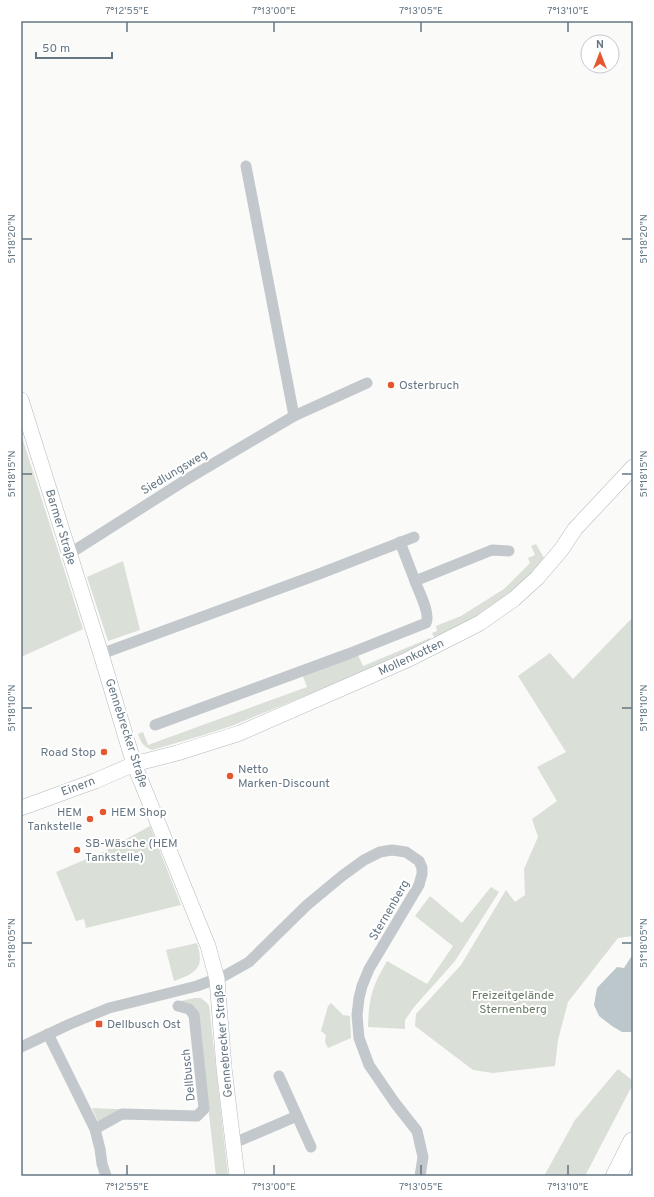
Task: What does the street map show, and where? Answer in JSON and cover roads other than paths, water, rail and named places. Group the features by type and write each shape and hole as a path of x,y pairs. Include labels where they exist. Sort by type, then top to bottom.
{"highway":[{"path":"616,1176 633,1142"},
{"path":"630,1176 633,1171"}],"main road":[{"name":"Barmer Straße","path":"21,400 102,654"},
{"name":"Mollenkotten","path":"134,764 176,753 240,733 408,660 480,623 514,599 537,578 575,529 633,467"},
{"name":"Gennebrecker Straße","path":"102,654 134,764 198,920 208,946 217,979 224,1068 237,1176"},
{"name":"Einern","path":"21,808 134,764"}],"street":[{"path":"246,166 294,416"},
{"name":"Siedlungsweg","path":"69,554 184,481 294,416 367,383"},
{"path":"102,654 319,574 414,536"},
{"path":"155,725 348,654 426,623 428,619 427,613 400,542"},
{"path":"415,581 492,550 509,551"},
{"name":"Sternenberg","path":"217,979 249,962 307,905 364,860 380,852 392,850 406,852 419,861 422,868 419,885 369,970 362,986 357,1015 359,1038 369,1065 395,1103 417,1131 423,1157 420,1176"},
{"path":"21,1047 109,1008 185,989 217,979"},
{"name":"Dellbusch","path":"95,1129 122,1114 197,1116 204,1109 194,1015 189,1009 178,1006"},
{"path":"48,1034 95,1129 106,1176"},
{"path":"279,1076 311,1147"},
{"path":"234,1143 297,1116"}],"place":[{"name":"Osterbruch","path":"391,385"},
{"name":"Road Stop","path":"104,752"},
{"name":"Netto Marken-Discount","path":"230,776"},
{"name":"HEM Shop","path":"103,812"},
{"name":"HEM Tankstelle","path":"90,819"},
{"name":"SB-Wäsche (HEM Tankstelle)","path":"77,850"},
{"name":"Dellbusch Ost","path":"99,1024"}],"park label":[{"name":"Freizeitgelände Sternenberg","path":"513,1002"}]}
